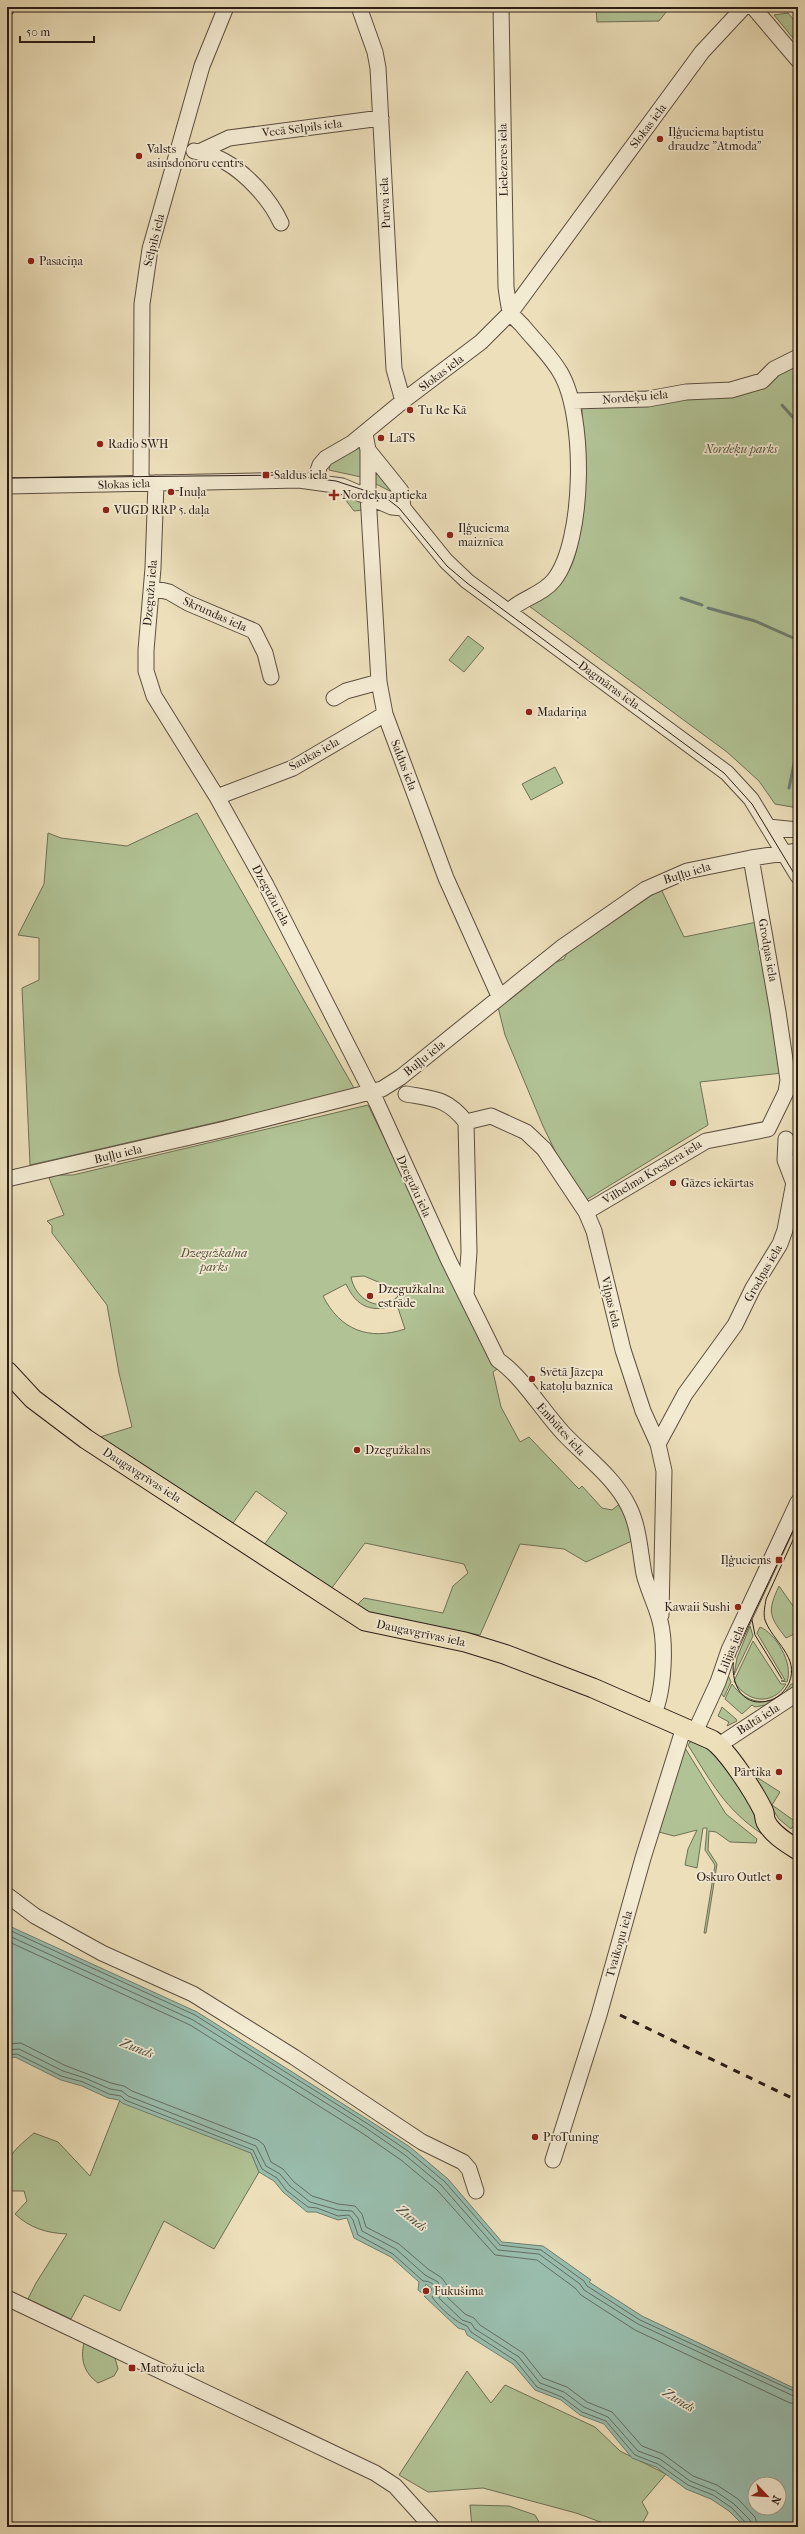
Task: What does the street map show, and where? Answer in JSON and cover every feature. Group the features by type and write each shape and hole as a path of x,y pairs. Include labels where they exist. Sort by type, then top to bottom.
{"main road":[{"name":"Daugavgrīvas iela","path":"7,1371 33,1399 86,1438 365,1621 472,1644 577,1681 654,1713 719,1745 764,1811 798,1837"},
{"name":"Daugavgrīvas iela","path":"764,1811 766,1821 772,1831 798,1850"}],"street":[{"name":"Sēlpils iela","path":"141,483 142,304 150,250 202,66 226,7"},
{"name":"Purva iela","path":"359,7 375,52 381,118 394,369 403,400"},
{"name":"Lielezeres iela","path":"501,7 506,287 511,312"},
{"name":"Slokas iela","path":"7,486 141,483 314,482 320,465 326,458 365,434 403,400 481,342 511,312 702,52 744,7"},
{"path":"753,7 798,60"},
{"name":"Vecā Sēlpils iela","path":"199,152 229,138 381,118"},
{"path":"180,147 223,160 242,174 267,200 281,223"},
{"path":"509,611 550,584 560,571 569,551 576,513 577,479 577,443 572,401 560,370 511,312"},
{"name":"Nordeķu iela","path":"572,401 648,399 686,392 731,390 762,381 774,369 798,357"},
{"name":"Dagmāras iela","path":"365,434 368,450 401,491 403,508 452,568 727,773 751,799 768,827 791,852 798,876"},
{"name":"Saldus iela","path":"368,450 368,495 378,682 385,714 446,878 499,996"},
{"path":"314,482 342,486 368,495 392,506 403,508"},
{"name":"Dzegužu iela","path":"156,483 152,588 146,650 146,671 149,683 154,696 217,796 266,885 372,1092 466,1296"},
{"name":"Skrundas iela","path":"152,588 169,592 188,603 254,631 265,653 271,677"},
{"path":"334,698 346,691 378,682"},
{"name":"Saukas iela","path":"217,796 293,768 385,714"},
{"path":"768,827 798,830"},
{"name":"Buļļu iela","path":"7,1179 210,1133 382,1089 401,1077 499,996 561,948 661,881 687,871 751,858 791,852"},
{"name":"Grodņas iela","path":"751,858 778,1012 788,1080 786,1092 768,1129"},
{"path":"406,1094 439,1099 448,1103 466,1122 469,1252 466,1296"},
{"name":"Viļņas iela","path":"466,1122 491,1116 526,1132 544,1149 586,1212 600,1250 623,1350 643,1411 658,1444 664,1471 665,1498 660,1622"},
{"path":"768,1129 792,1142 784,1160 793,1181"},
{"name":"Vilhelma Kreslera iela","path":"586,1212 706,1141 768,1129"},
{"name":"Grodņas iela","path":"658,1444 685,1394 735,1325 753,1288 780,1244 785,1230 793,1181 798,1161"},
{"name":"Embūtes iela","path":"466,1296 498,1360 505,1365 564,1434 620,1492 629,1506 633,1517 645,1576 660,1622 663,1680 661,1698 654,1713"},
{"name":"Lilijas iela","path":"689,1729 718,1682 729,1650 798,1502"},
{"name":"Baltā iela","path":"719,1745 757,1718 798,1694"},
{"name":"Tvaikoņu iela","path":"552,2160 599,2015 643,1858 689,1729"},
{"path":"7,1895 35,1916 102,1953 193,1994 294,2057 422,2142 463,2162 469,2169 476,2191"},
{"path":"7,2298 375,2473 395,2486 432,2527"}],"green space":[{"path":"596,7 670,7 659,21 597,22"},
{"path":"788,13 798,25 798,44 774,15"},
{"name":"Nordeķu parks","path":"798,362 798,808 775,804 759,781 727,752 529,606 553,590 561,582 573,562 578,542 583,494 582,405 652,404 783,368"},
{"path":"358,447 361,448 361,477 329,470 330,464"},
{"path":"374,468 393,486 390,491 374,483"},
{"path":"339,491 360,498 363,510 354,511"},
{"path":"468,636 484,648 464,672 449,660"},
{"path":"555,767 563,783 531,800 522,784"},
{"path":"197,813 354,1088 348,1092 30,1165 22,988 39,980 39,938 18,935 44,884 48,833 61,838 127,846"},
{"path":"661,889 684,937 757,922 782,1073 700,1082 708,1125 586,1200 571,1184 543,1126 505,1035 498,1007 554,963 564,959 567,953"},
{"name":"Dzegužkalna parks","path":"368,1105 497,1369 493,1372 501,1407 520,1442 529,1437 579,1489 582,1486 602,1508 612,1510 622,1502 634,1540 586,1562 564,1549 520,1544 480,1635 372,1615 357,1605 364,1598 443,1613 453,1586 468,1573 464,1564 365,1543 331,1589 264,1545 287,1513 256,1491 233,1523 100,1437 132,1427 119,1373 107,1305 52,1233 52,1226 47,1221 64,1215 49,1178 57,1175 73,1175","holes":["364,1276 390,1287 398,1296 391,1302 384,1304 369,1302 358,1292 353,1285 351,1277","346,1284 355,1299 366,1306 380,1308 397,1305 405,1329 379,1334 357,1330 347,1325 330,1308 323,1296"]},
{"path":"779,1586 798,1613 798,1632 786,1638 773,1619 771,1608"},
{"path":"750,1626 753,1636 734,1675 737,1658"},
{"path":"760,1627 772,1635 782,1650 788,1666 787,1682 781,1681 785,1680 757,1633"},
{"path":"753,1641 781,1684 786,1684 774,1696 767,1699 759,1699 745,1694 734,1681"},
{"path":"728,1675 731,1682 724,1697 720,1692"},
{"path":"732,1684 746,1697 762,1702 778,1698 791,1684 794,1684 794,1688 771,1704 755,1707 752,1705 742,1714 725,1699"},
{"path":"722,1707 737,1721 727,1726 729,1722 718,1716"},
{"path":"694,1741 708,1748 721,1762 738,1786 753,1812 763,1830 762,1834 749,1825 728,1805 688,1745 690,1742"},
{"path":"685,1748 726,1814 757,1839 756,1843 730,1842 716,1832 709,1831 708,1850 717,1864 706,1933 704,1933 715,1865 705,1850 707,1828 703,1828 697,1868 685,1865 688,1849 697,1830 674,1836 659,1832"},
{"path":"755,1778 758,1778 780,1792 772,1805 796,1822 791,1829 779,1819 754,1780"},
{"path":"120,2100 251,2153 259,2172 214,2249 164,2221 120,2311 84,2295 71,2319 28,2299 36,2283 67,2234 39,2229 26,2223 15,2214 27,2201 24,2191 7,2191 8,2163 18,2147 34,2133 58,2142 90,2176"},
{"path":"84,2343 115,2358 118,2369 114,2376 98,2383 89,2375 83,2360"},
{"path":"467,2371 491,2403 505,2385 595,2427 620,2451 666,2474 642,2502 648,2513 642,2524 636,2527 614,2527 576,2513 483,2488 428,2492 399,2475"},
{"path":"470,2505 509,2506 535,2515 542,2527 472,2527"}],"water":[{"name":"Zunds","path":"7,1925 197,2012 410,2147 448,2179 502,2242 543,2246 591,2280 589,2282 642,2316 798,2390 798,2527 744,2526 729,2511 711,2499 686,2489 656,2467 632,2458 604,2424 580,2415 561,2400 535,2390 513,2364 467,2335 465,2330 458,2328 424,2296 428,2295 432,2289 426,2284 422,2293 418,2290 419,2282 391,2257 354,2238 347,2218 338,2220 316,2212 307,2212 283,2192 274,2181 259,2172 251,2153 122,2103 119,2100 108,2098 82,2086 61,2080 15,2057 7,2059"}],"waterway":[{"path":"782,405 798,423"},
{"path":"681,598 702,605"},
{"path":"708,608 755,621 798,640"},
{"path":"789,788 798,745"}],"tram line":[{"path":"7,478 289,475 336,481 385,497 399,508 447,566 467,583 724,773 752,804 798,880"},
{"path":"798,1520 736,1651 733,1671 735,1680 738,1689 743,1696 751,1700 760,1702 774,1699 786,1689 789,1683 791,1665 784,1650 769,1628 764,1618 764,1613 766,1599 798,1529"},
{"path":"752,1620 755,1635 782,1679"}],"railway":[{"path":"620,2015 798,2101"}],"place":[{"name":"Iļģuciema baptistu draudze \"Atmoda\"","path":"660,139"},
{"name":"Valsts asinsdonoru centrs","path":"139,156"},
{"name":"Pasaciņa","path":"31,261"},
{"name":"Tu Re Kā","path":"410,410"},
{"name":"LaTS","path":"381,438"},
{"name":"Radio SWH","path":"100,444"},
{"name":"Saldus iela","path":"266,475"},
{"name":"Inuļa","path":"171,492"},
{"name":"Nordeķu aptieka","path":"334,495"},
{"name":"VUGD RRP 5. daļa","path":"106,510"},
{"name":"Iļģuciema maiznīca","path":"450,535"},
{"name":"Madariņa","path":"529,712"},
{"name":"Gāzes iekārtas","path":"673,1183"},
{"name":"Dzegužkalna estrāde","path":"370,1296"},
{"name":"Svētā Jāzepa katoļu baznīca","path":"532,1379"},
{"name":"Dzegužkalns","path":"357,1450"},
{"name":"Iļģuciems","path":"779,1560"},
{"name":"Kawaii Sushi","path":"738,1607"},
{"name":"Pārtika","path":"779,1772"},
{"name":"Oskuro Outlet","path":"779,1877"},
{"name":"ProTuning","path":"535,2137"},
{"name":"Fukušima","path":"426,2291"},
{"name":"Matrožu iela","path":"132,2368"}]}
